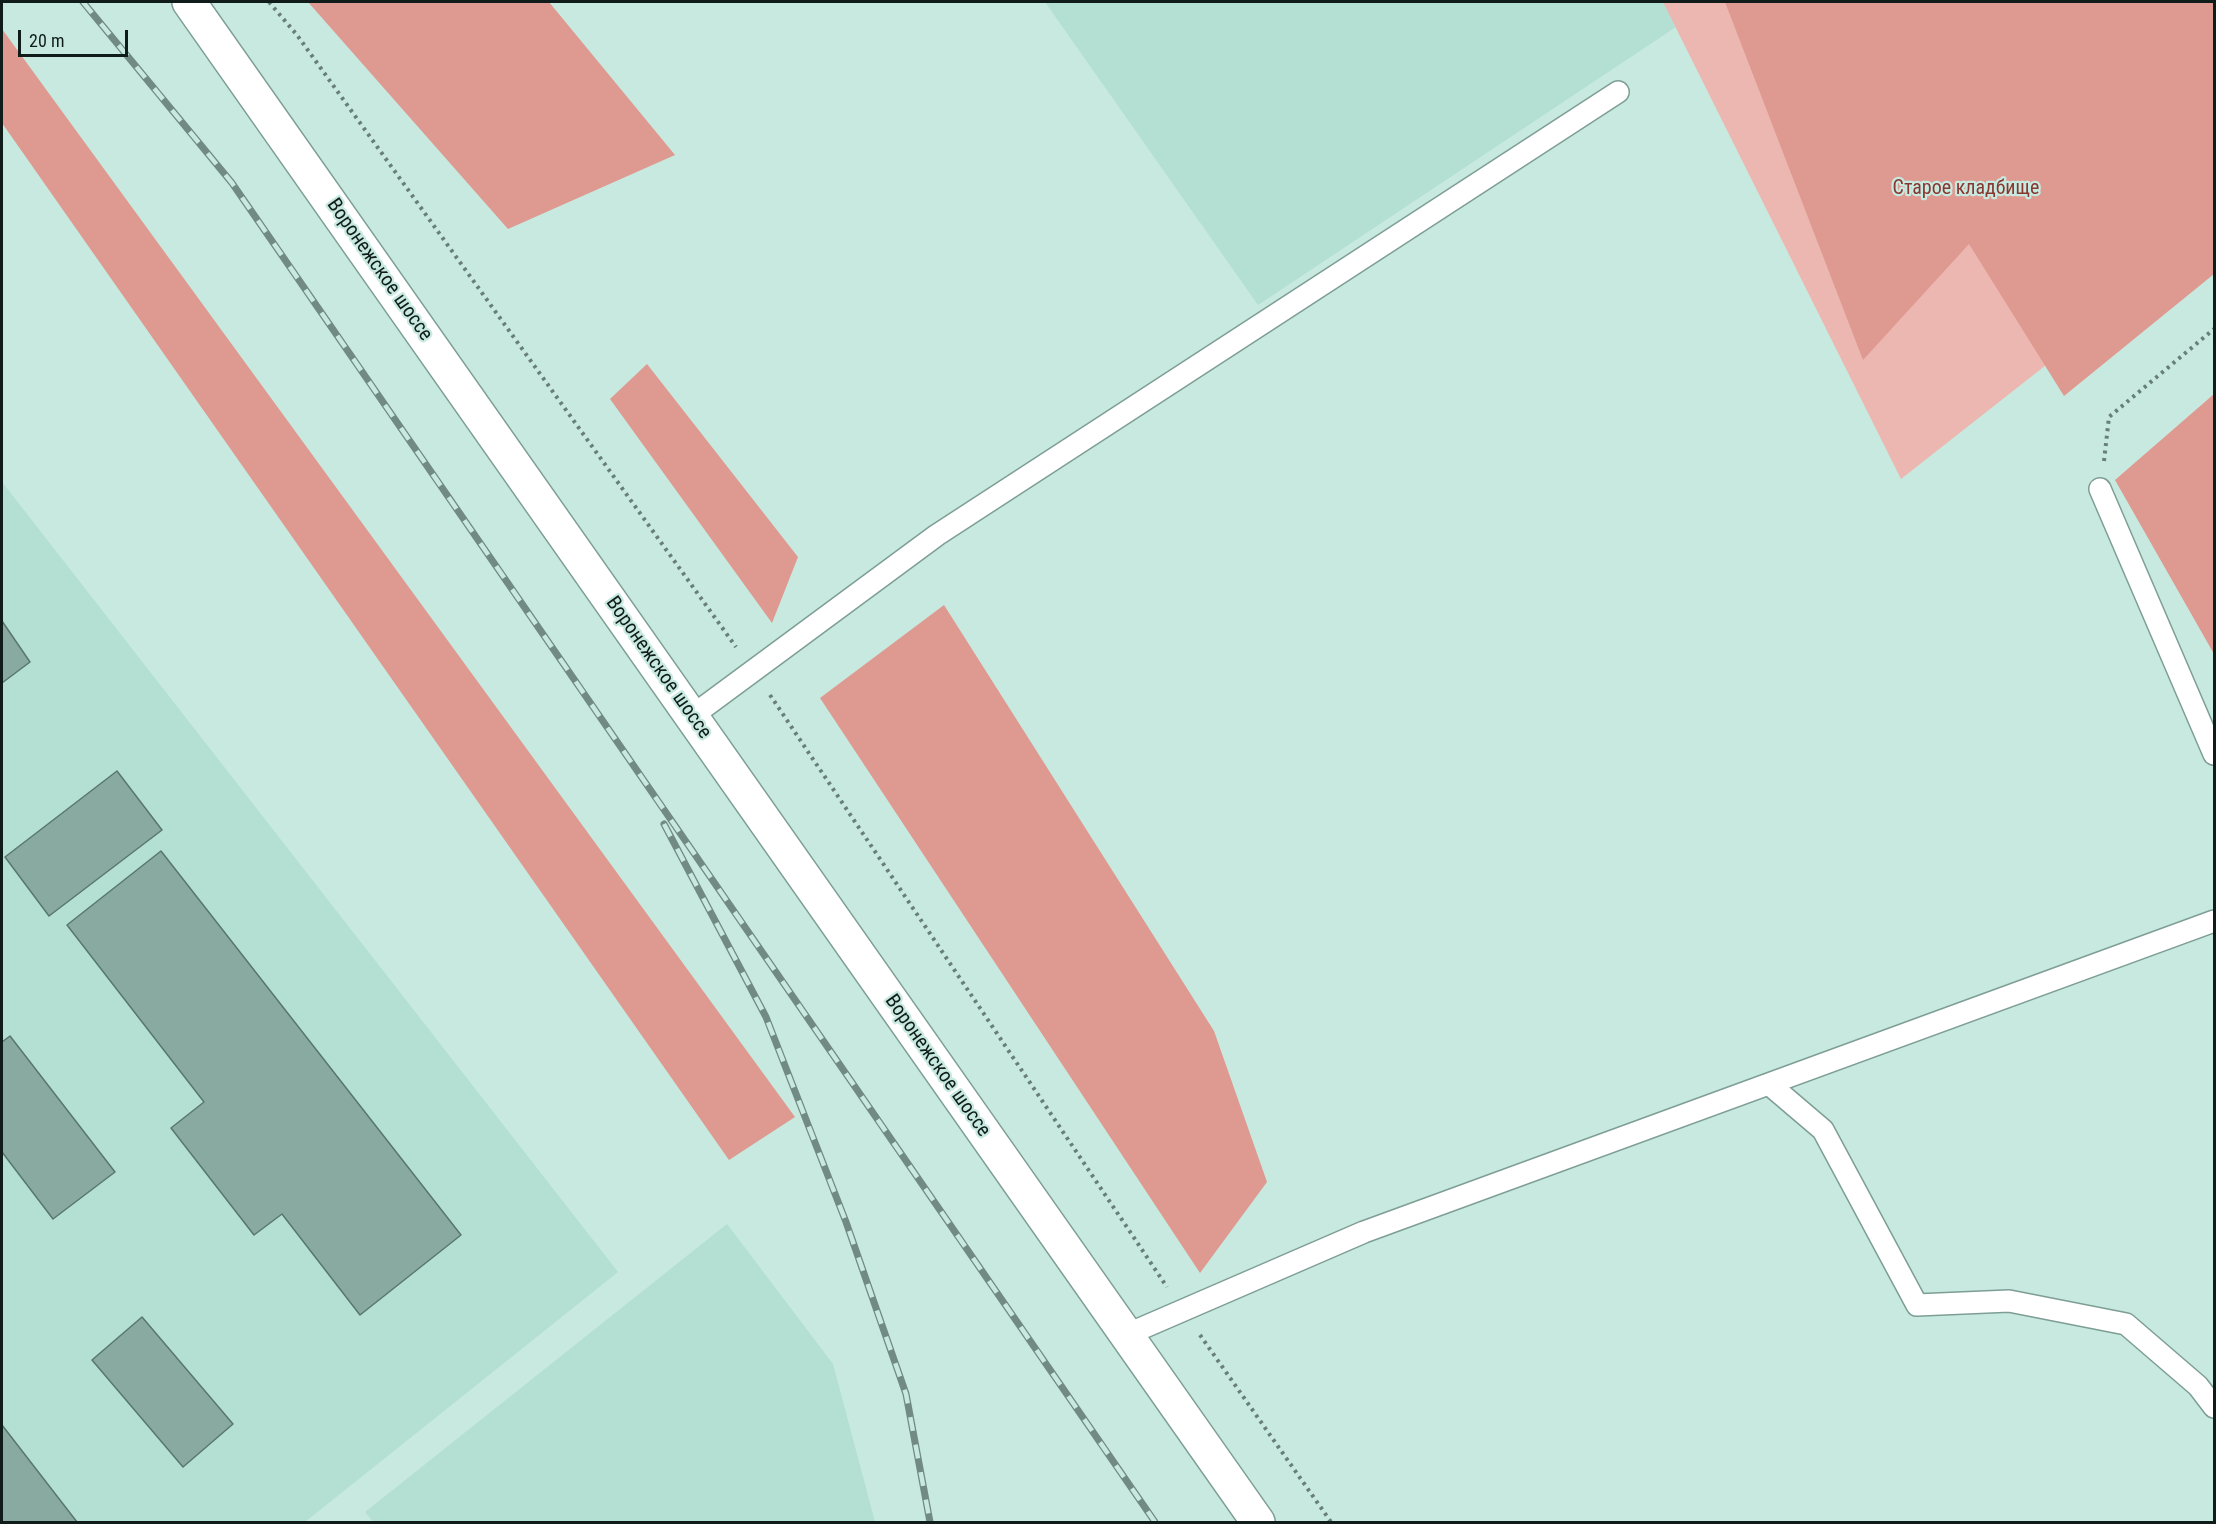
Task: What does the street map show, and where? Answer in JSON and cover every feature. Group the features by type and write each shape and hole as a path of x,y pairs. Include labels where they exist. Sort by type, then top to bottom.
{"main road":[{"name":"Воронежское шоссе","path":"189,2 1258,1522"}],"lane":[{"path":"692,716 937,535 1618,92"},
{"path":"2100,489 2214,754"},
{"path":"1126,1335 1364,1232 2214,921"},
{"path":"1769,1084 1823,1130 1917,1305 2009,1301 2126,1324 2198,1386 2214,1407"}],"path":[{"path":"269,2 297,35 753,671 1183,1311 1331,1522"},
{"path":"2100,489 2109,417 2214,329"}],"shaded area":[{"path":"1045,2 1663,2 1676,27 1258,305"},
{"path":"2,482 618,1272 305,1522 2,1522"},
{"path":"727,1224 833,1364 875,1522 373,1522 365,1512"}],"green space":[{"path":"308,2 549,2 675,155 508,229"},
{"name":"Старое кладбище","path":"1663,2 2214,2 2214,233 1901,479"},
{"name":"Старое кладбище","path":"1725,2 2214,2 2214,274 2064,396 1969,244 1863,360"},
{"path":"2,29 795,1117 729,1160 2,123"},
{"path":"647,364 798,557 772,623 610,399"},
{"path":"2214,394 2214,654 2115,480"},
{"path":"944,605 1214,1031 1267,1182 1200,1273 820,698"}],"building":[{"path":"2,621 30,662 2,683"},
{"path":"117,771 162,830 49,916 5,857"},
{"path":"161,851 461,1235 360,1315 282,1214 254,1235 171,1128 204,1102 67,925"},
{"path":"10,1036 115,1172 53,1219 2,1152 2,1042"},
{"path":"142,1317 233,1424 183,1467 92,1360"},
{"path":"2,1425 77,1522 2,1522"}],"railway":[{"path":"83,2 232,183 1155,1522"},
{"path":"664,824 766,1017 846,1222 906,1394 930,1522"}]}
